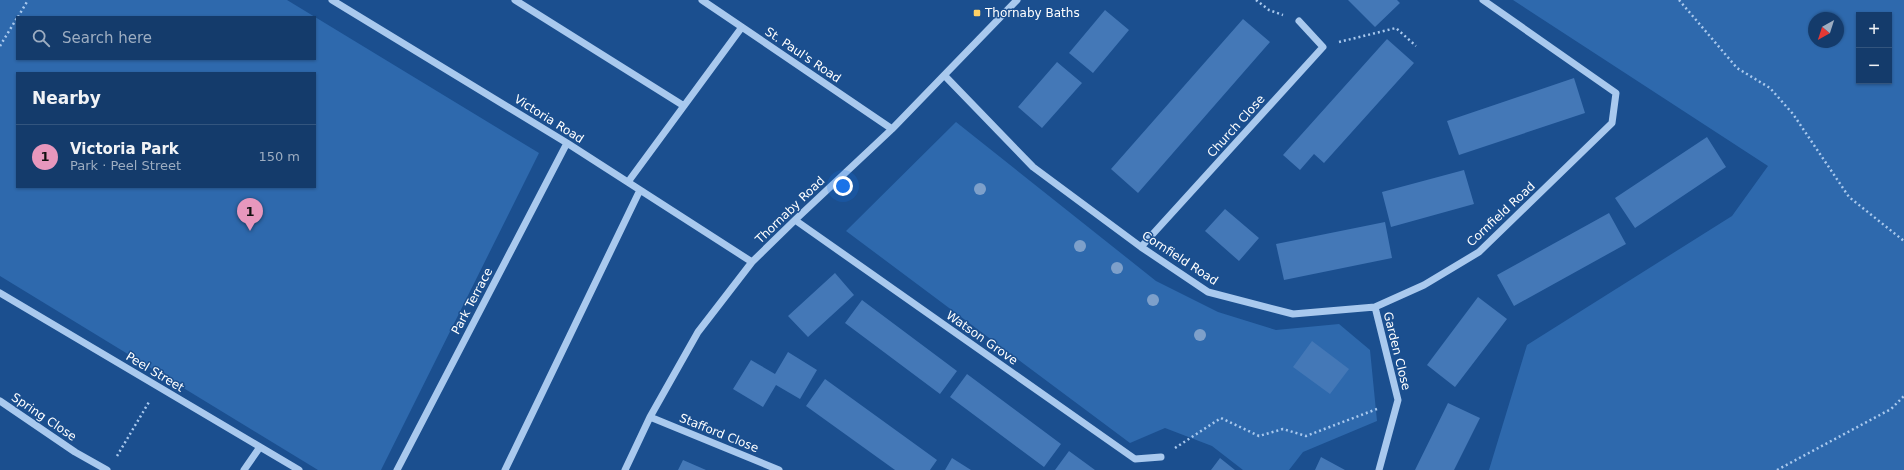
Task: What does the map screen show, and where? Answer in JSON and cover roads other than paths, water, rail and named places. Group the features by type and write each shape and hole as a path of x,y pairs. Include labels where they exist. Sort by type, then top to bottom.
{"street":[{"name":"Victoria Road","path":"332,0 567,143 752,262"},
{"path":"515,0 684,106"},
{"name":"St. Paul's Road","path":"702,0 892,129"},
{"name":"Thornaby Road","path":"625,470 650,417 698,332 752,262 892,129 1017,0"},
{"name":"Cornfield Road","path":"945,76 1033,167 1141,247 1208,292 1293,314 1375,307 1424,285 1479,252 1612,123 1616,93 1484,0"},
{"name":"Church Close","path":"1141,247 1323,47 1299,21"},
{"path":"628,182 742,27"},
{"name":"Park Terrace","path":"397,470 567,143"},
{"path":"504,470 640,190"},
{"name":"Watson Grove","path":"795,220 1135,459 1161,457"},
{"name":"Peel Street","path":"0,293 299,470"},
{"name":"Garden Close","path":"1375,307 1398,400 1379,470"},
{"name":"Spring Close","path":"0,401 75,452 107,470"},
{"name":"Stafford Close","path":"650,417 779,470"},
{"path":"244,470 260,447"}],"place":[{"name":"Thornaby Baths","path":"977,13"},
{"name":"Victoria Park","path":"250,231"}]}
